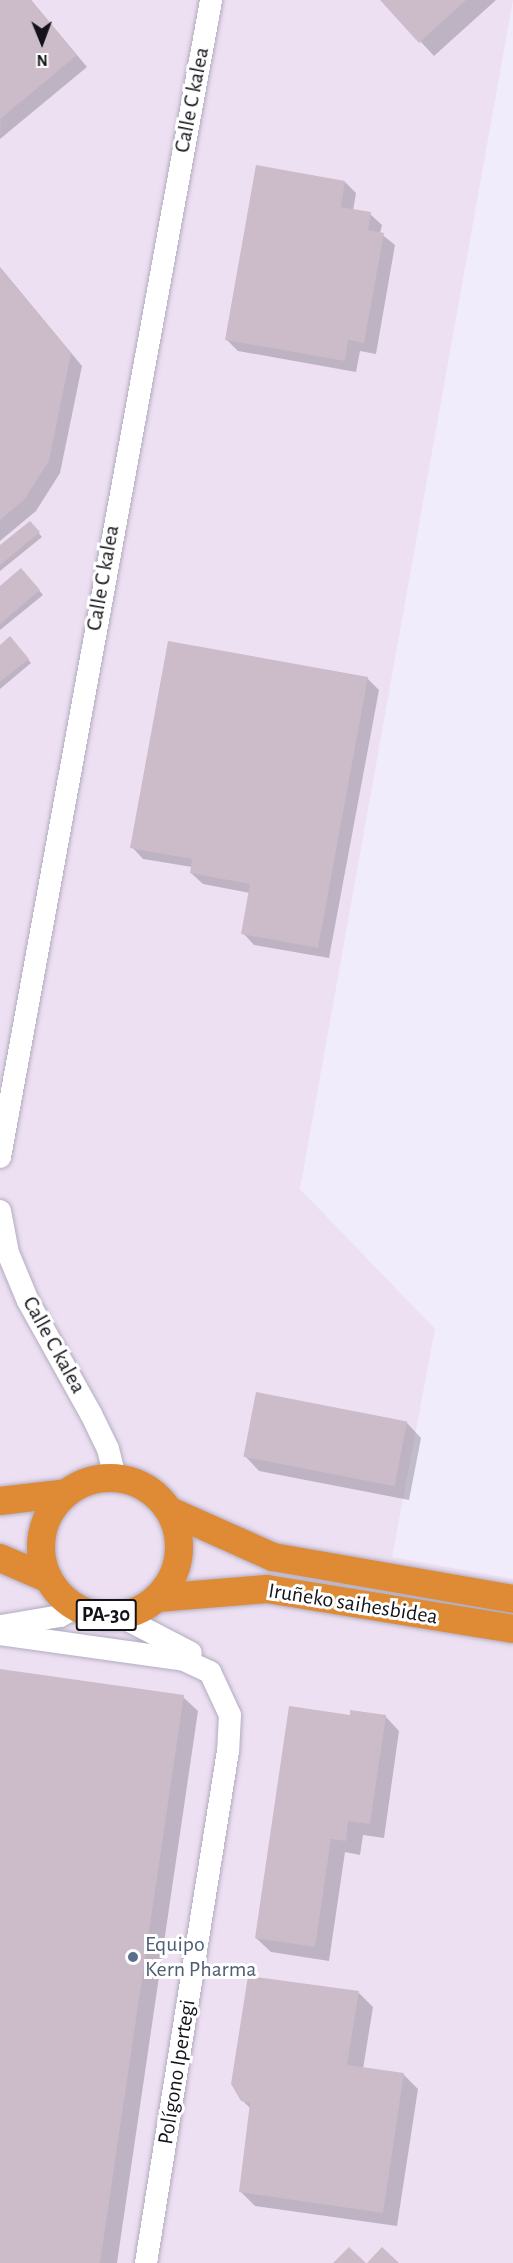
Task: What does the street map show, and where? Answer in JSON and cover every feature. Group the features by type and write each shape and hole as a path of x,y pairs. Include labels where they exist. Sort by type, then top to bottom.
{"highway":[{"name":"PA-30","path":"0,1501 67,1493 98,1479 115,1478 137,1482 156,1494 170,1511 178,1534 179,1557 172,1580 157,1598 139,1610 118,1615 97,1615 77,1607 49,1579 0,1558"},
{"name":"PA-30","path":"49,1579 42,1557 42,1533 51,1510 67,1493"},
{"name":"Iruñeko saihesbidea","path":"170,1511 273,1557 513,1599"},
{"name":"Iruñeko saihesbidea","path":"157,1598 267,1589 513,1629"}],"street":[{"name":"Calle C kalea","path":"0,1156 211,0"},
{"name":"Calle C kalea","path":"0,1210 8,1253 28,1301 92,1414 108,1449 115,1478"},
{"path":"0,1626 60,1616 77,1607"},
{"name":"Polígono Ipertegi","path":"118,1615 188,1650 210,1672 230,1716 228,1751 146,2263"},
{"path":"0,1634 160,1655 210,1672"}],"shaded area":[{"path":"0,0 513,0 300,1189 435,1329 392,1557 513,1579 513,2263 0,2263"}],"building":[{"path":"0,0 31,0 77,55 0,119"},
{"path":"380,0 466,0 419,43"},
{"path":"256,165 345,181 341,207 371,212 368,230 384,233 364,343 348,340 345,361 225,340"},
{"path":"0,268 71,353 49,461 24,500 0,520"},
{"path":"30,521 40,532 0,565 0,545"},
{"path":"21,568 40,590 0,624 0,586"},
{"path":"10,636 29,659 0,682 0,645"},
{"path":"168,641 368,677 318,948 241,934 250,884 190,873 192,859 130,848"},
{"path":"256,1392 407,1421 395,1486 243,1457"},
{"path":"0,1669 184,1695 100,2263 0,2263"},
{"path":"289,1706 350,1715 350,1710 386,1715 370,1824 348,1821 346,1841 331,1839 315,1947 255,1938"},
{"path":"248,1976 359,1991 347,2065 404,2073 383,2213 239,2192 250,2103 241,2101 231,2084"},
{"path":"349,2247 366,2263 333,2263"},
{"path":"382,2247 399,2263 367,2263"}],"place":[{"name":"Equipo Kern Pharma","path":"133,1957"}]}
